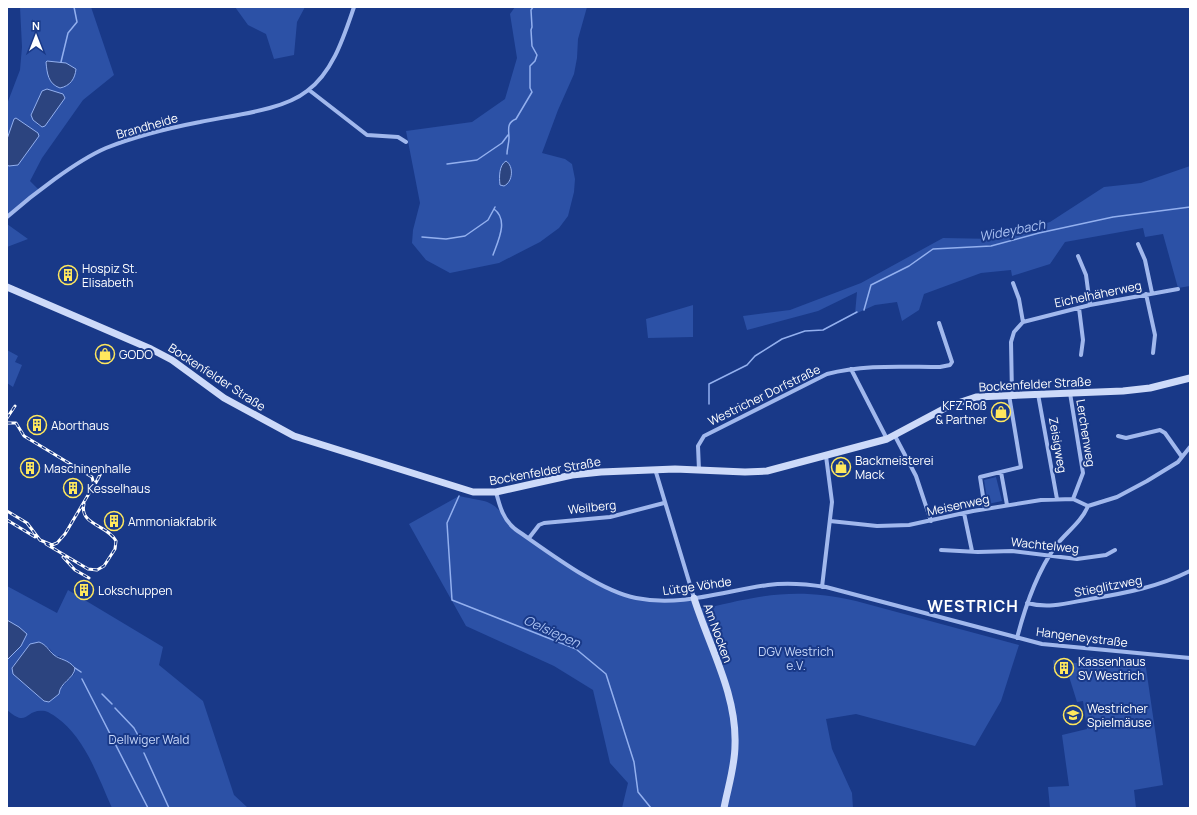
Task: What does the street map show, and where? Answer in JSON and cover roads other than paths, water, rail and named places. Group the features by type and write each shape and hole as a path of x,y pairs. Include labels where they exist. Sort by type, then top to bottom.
{"main road":[{"name":"Bockenfelder Straße","path":"7,287 151,349 172,360 224,398 294,436 465,491 496,492 582,473 655,469 759,472 826,456 896,436 959,402 976,397 1136,389 1190,378"},
{"name":"Am Nocken","path":"694,598 729,696 735,721 735,754 724,808"}],"street":[{"name":"Brandheide","path":"7,218 23,203 57,178 106,148 166,129 202,121 226,118 287,102 309,90 322,75 336,53 354,7"},
{"path":"309,90 366,135 391,136 403,139 406,142"},
{"path":"1138,244 1145,260 1152,293"},
{"path":"1078,256 1086,275 1090,305"},
{"path":"985,509 980,477 1021,467 1011,395 1011,342 1017,328 1023,322 1019,299 1013,284"},
{"name":"Eichelhäherweg","path":"1023,322 1090,305 1146,294 1178,290"},
{"path":"1146,294 1155,335 1153,353"},
{"path":"1079,308 1083,340 1081,355"},
{"name":"Westricher Dorfstraße","path":"699,470 698,446 704,436 827,374 851,369 940,367 950,365 952,362 938,323"},
{"path":"851,369 887,439"},
{"name":"Lerchenweg","path":"1070,392 1083,473 1073,498"},
{"name":"Zeisigweg","path":"1038,394 1058,499"},
{"path":"1118,436 1126,438 1160,430 1165,433 1182,457"},
{"path":"896,436 916,476 931,521"},
{"path":"1073,498 1088,506 1131,491 1178,462 1190,447"},
{"path":"822,587 832,502 826,456"},
{"name":"Am Nocken","path":"655,469 664,503 694,598"},
{"path":"1001,472 1007,505"},
{"name":"Lütge Vöhde","path":"496,492 501,511 508,523 601,585 622,594 658,601 676,601 769,585 792,584 822,587"},
{"name":"Meisenweg","path":"830,521 877,526 909,525 1027,501 1073,498"},
{"name":"Weilberg","path":"529,538 539,525 544,523 610,516 664,503"},
{"path":"1017,638 1027,604 1050,555 1056,546 1085,514 1088,506"},
{"path":"964,513 972,551"},
{"name":"Wachtelweg","path":"941,550 1012,551 1085,559 1106,556 1115,550"},
{"name":"Stieglitzweg","path":"1027,604 1047,607 1127,593 1158,586 1190,571"},
{"name":"Hangeneystraße","path":"822,587 1053,646 1190,658"}],"waterway":[{"path":"61,62 68,33 77,22 74,7"},
{"path":"507,154 509,125 516,119 532,92 530,88 530,66 535,61 537,55 532,46 531,10 533,7"},
{"path":"447,164 477,160 502,143 508,135"},
{"path":"422,237 446,239 465,236 488,220 495,207"},
{"name":"Wideybach","path":"864,310 871,285 909,266 933,249 991,246 1039,233 1113,217 1190,207"},
{"path":"493,255 502,225 501,219 494,209"},
{"name":"Wideybach","path":"709,404 709,384 747,365 755,356 782,339 805,331 823,330 857,312"},
{"name":"Oelsiepen","path":"459,496 447,523 452,600 576,649 606,674 634,762 638,792 651,808"},
{"path":"75,668 81,672"},
{"path":"82,679 148,808"},
{"path":"102,694 112,704"},
{"path":"115,708 134,728 139,737"},
{"path":"144,753 169,808"}],"railway":[{"path":"7,418 15,406"},
{"path":"7,423 16,423 24,436 92,477 94,485 65,534 57,543 52,545 40,540 27,523 7,511"},
{"path":"93,488 101,473"},
{"path":"46,544 88,569 97,570 104,566 115,549 116,541 107,531 90,521 84,511 84,504"},
{"path":"7,520 35,537"},
{"path":"63,557 75,570 89,578"}],"place":[{"name":"Hospiz St. Elisabeth","path":"68,275"},
{"name":"GODO","path":"105,354"},
{"name":"KFZ Roß & Partner","path":"1001,412"},
{"name":"Aborthaus","path":"37,425"},
{"name":"Backmeisterei Mack","path":"841,467"},
{"name":"Maschinenhalle","path":"30,468"},
{"name":"Kesselhaus","path":"73,488"},
{"name":"Ammoniakfabrik","path":"114,521"},
{"name":"Lokschuppen","path":"84,590"},
{"name":"Kassenhaus SV Westrich","path":"1064,668"},
{"name":"Westricher Spielmäuse","path":"1073,715"}],"district":[{"name":"WESTRICH","path":"973,606"}],"park label":[{"name":"DGV Westrich e.V.","path":"796,658"},
{"name":"Dellwiger Wald","path":"149,739"}]}
